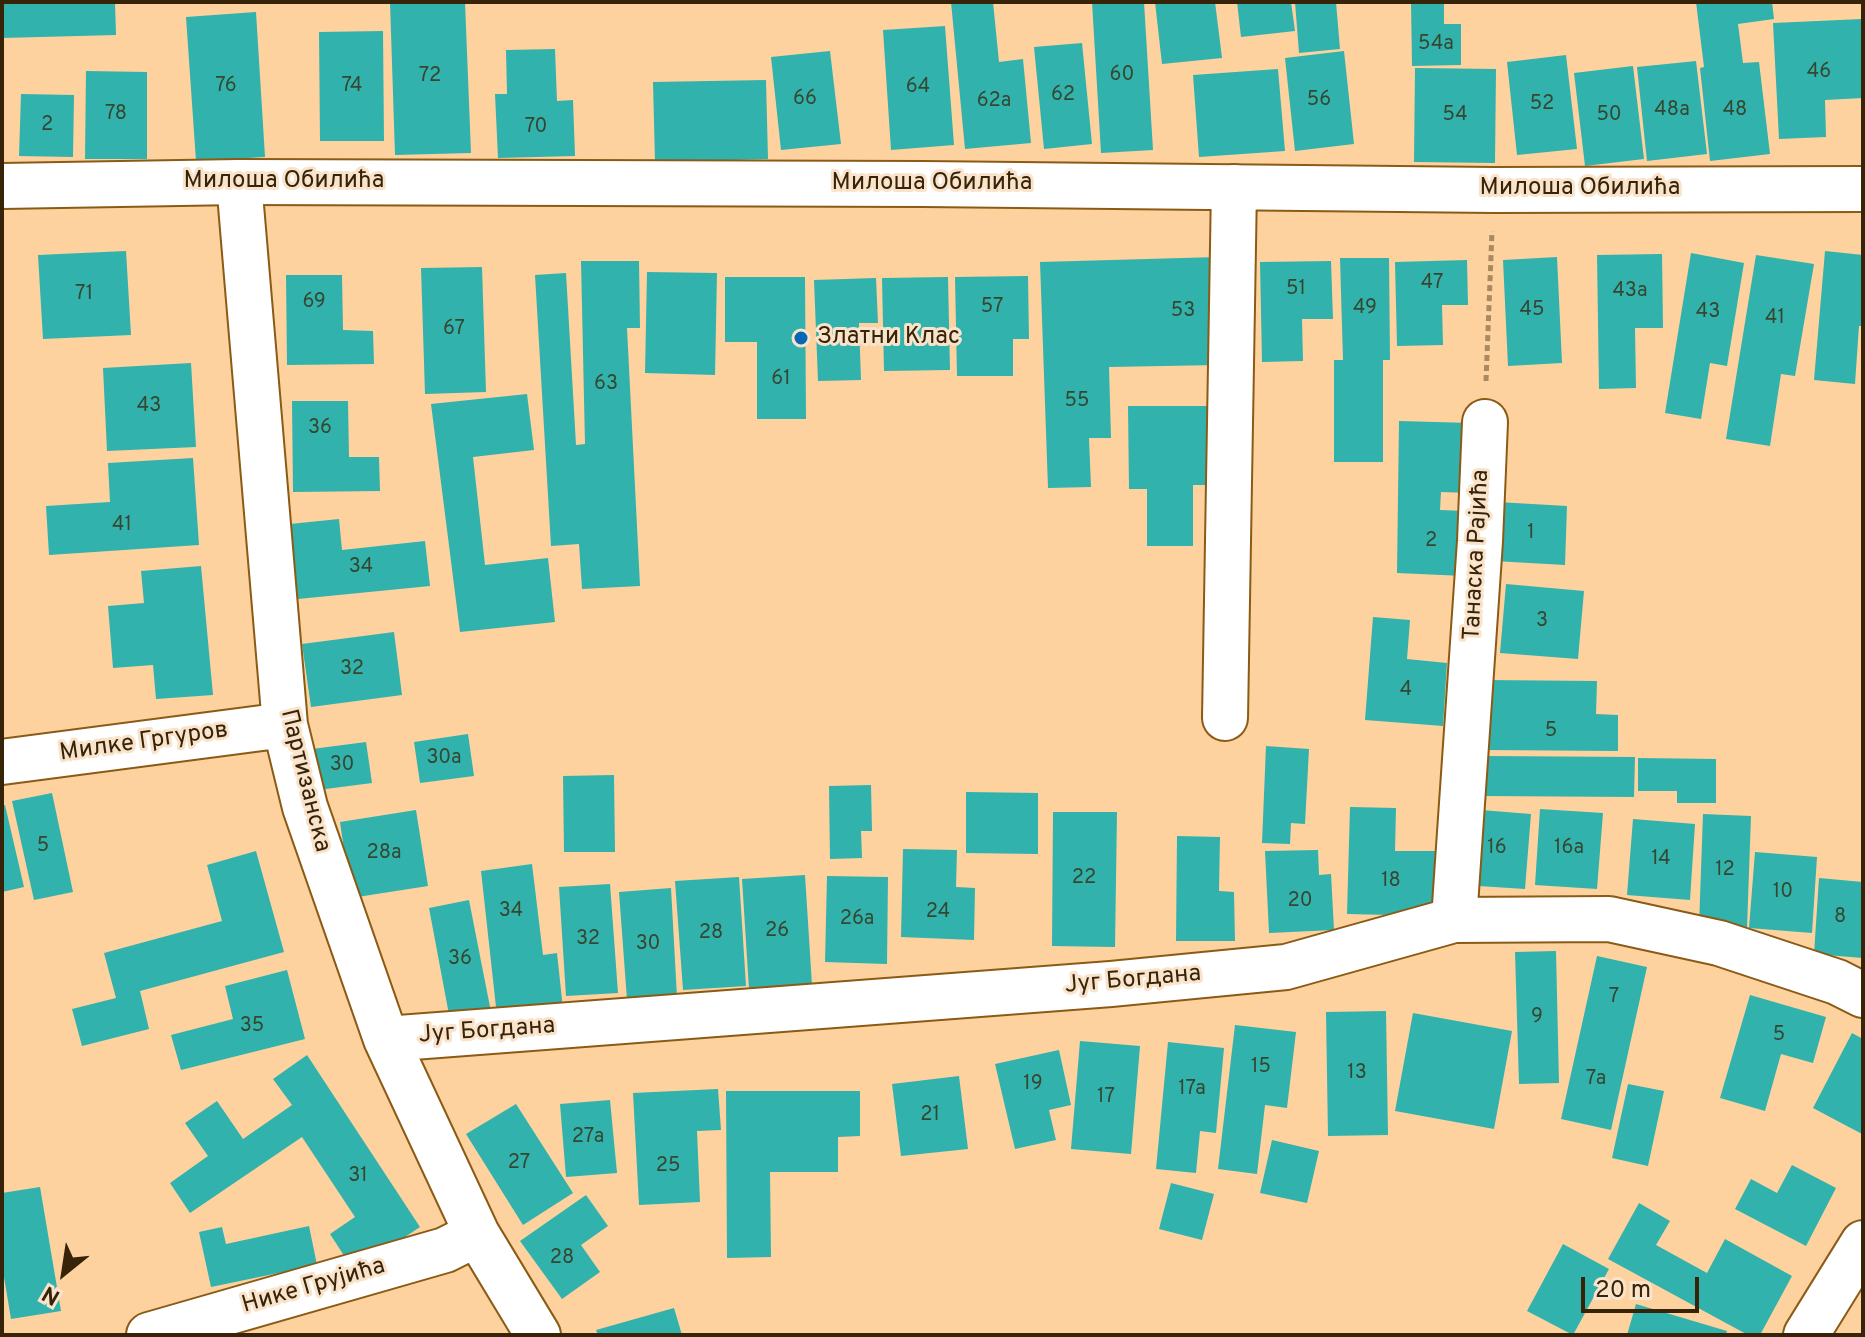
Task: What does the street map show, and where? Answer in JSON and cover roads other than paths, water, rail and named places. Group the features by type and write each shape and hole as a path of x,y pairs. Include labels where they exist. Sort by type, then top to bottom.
{"street":[{"name":"Милоша Обилића","path":"2,186 239,182 1494,190 1863,189"},
{"name":"Партизанска","path":"239,182 285,725 305,807 386,1039 477,1234 538,1335"},
{"path":"1225,718 1234,187"},
{"name":"Танаска Рајића","path":"1454,920 1480,541 1485,422"},
{"name":"Милке Гргуров","path":"2,762 285,725"},
{"name":"Југ Богдана","path":"386,1039 1111,984 1286,967 1454,920 1609,919 1719,943 1837,982 1863,995"},
{"name":"Нике Грујића","path":"149,1335 445,1250 477,1234"},
{"path":"1806,1335 1863,1243"}],"place":[{"name":"Златни Клас","path":"801,338"}]}
